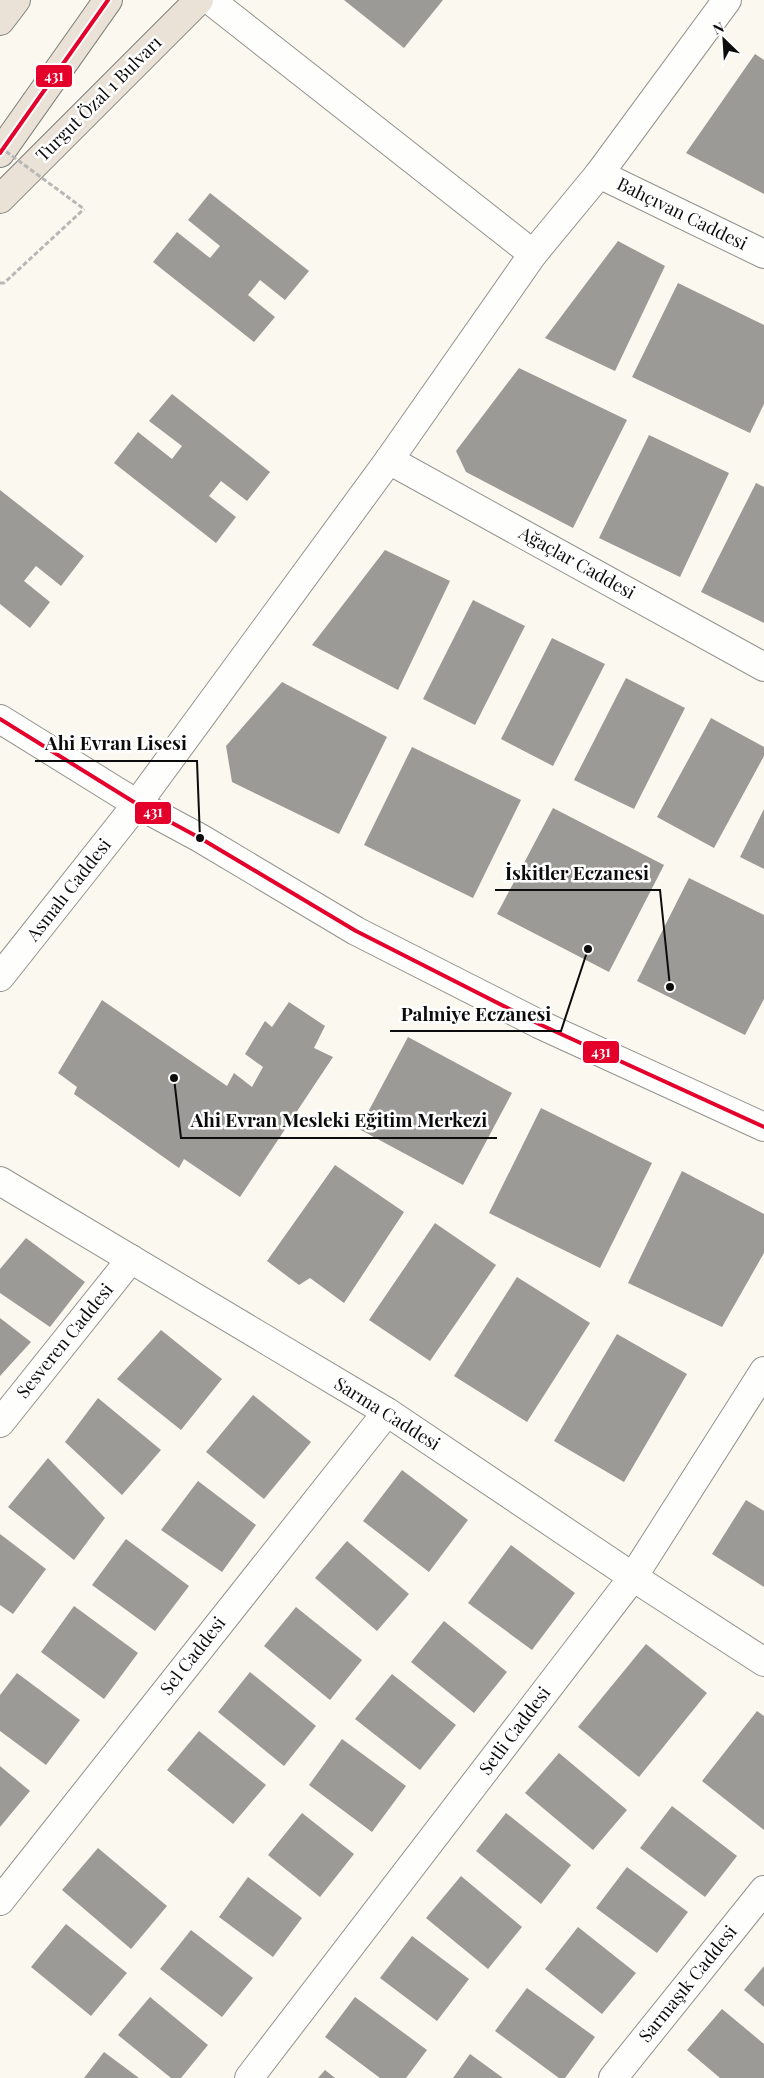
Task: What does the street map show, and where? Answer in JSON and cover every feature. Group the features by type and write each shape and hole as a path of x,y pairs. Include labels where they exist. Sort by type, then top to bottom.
{"highway":[{"path":"0,21 16,0"},
{"name":"Turgut Özal 1 Bulvarı","path":"0,154 108,0"},
{"name":"Turgut Özal 1 Bulvarı","path":"0,198 198,0"}],"street":[{"path":"210,0 533,254"},
{"name":"Asmalı Caddesi","path":"0,977 137,804 390,460 533,254 599,174 727,0"},
{"name":"Bahçıvan Caddesi","path":"599,174 764,254"},
{"name":"Ağaçlar Caddesi","path":"390,460 764,667"},
{"path":"0,719 137,804 200,838 356,931 540,1024 764,1127"},
{"name":"Sarma Caddesi","path":"0,1181 387,1412 633,1577 764,1662"},
{"name":"Sesveren Caddesi","path":"0,1423 131,1259"},
{"name":"Setli Caddesi","path":"249,2078 633,1577 764,1371"},
{"name":"Sel Caddesi","path":"0,1901 387,1412"},
{"name":"Sarmaşık Caddesi","path":"613,2078 764,1890"}],"path":[{"path":"0,147 84,209 4,283 0,283"}],"building":[{"path":"344,0 443,0 404,48"},
{"path":"755,54 764,60 764,194 686,153"},
{"path":"210,193 309,271 285,300 260,280 248,295 275,317 254,342 153,262 177,232 210,258 220,246 188,220"},
{"path":"618,241 665,266 615,371 545,338"},
{"path":"678,283 764,325 764,404 750,433 632,377"},
{"path":"519,368 627,420 573,528 466,472 456,451"},
{"path":"172,394 270,472 247,501 221,481 209,496 236,517 216,543 114,463 138,432 172,459 182,446 149,421"},
{"path":"649,435 729,473 680,577 599,538"},
{"path":"756,483 764,487 764,623 701,592"},
{"path":"0,490 84,556 61,586 36,566 24,581 50,602 30,628 0,604"},
{"path":"385,550 450,581 398,690 312,645"},
{"path":"473,600 525,626 475,725 423,699"},
{"path":"552,638 605,664 553,766 501,739"},
{"path":"626,678 685,708 634,809 574,780"},
{"path":"282,682 387,737 339,834 232,782 226,746"},
{"path":"711,718 764,747 764,756 714,848 657,817"},
{"path":"412,747 521,800 473,898 364,845"},
{"path":"553,808 664,865 609,972 497,914"},
{"path":"764,809 764,869 740,857"},
{"path":"689,878 764,915 764,999 745,1035 637,981"},
{"path":"102,1000 227,1086 234,1073 252,1087 263,1067 245,1054 265,1021 272,1027 289,1002 325,1026 314,1048 333,1057 240,1197 184,1159 179,1168 74,1094 77,1087 58,1073"},
{"path":"408,1037 512,1093 463,1185 359,1129"},
{"path":"541,1108 652,1163 600,1268 489,1213"},
{"path":"335,1165 404,1212 344,1303 310,1278 299,1285 267,1261"},
{"path":"682,1171 764,1214 764,1253 722,1327 628,1283"},
{"path":"435,1223 496,1265 430,1361 369,1320"},
{"path":"26,1238 85,1282 50,1327 0,1293 0,1269"},
{"path":"517,1277 590,1323 527,1422 454,1376"},
{"path":"0,1318 31,1342 0,1376"},
{"path":"161,1330 222,1379 181,1430 117,1379"},
{"path":"617,1334 687,1374 624,1482 554,1441"},
{"path":"253,1395 311,1442 264,1499 206,1452"},
{"path":"98,1398 161,1450 122,1495 65,1442"},
{"path":"48,1458 105,1518 74,1560 8,1507"},
{"path":"402,1470 468,1520 429,1572 363,1521"},
{"path":"198,1481 256,1525 222,1572 161,1530"},
{"path":"746,1500 764,1511 764,1587 712,1554"},
{"path":"0,1534 46,1569 13,1614 0,1605"},
{"path":"126,1539 189,1586 155,1631 92,1585"},
{"path":"347,1541 409,1594 377,1631 315,1578"},
{"path":"511,1545 575,1593 532,1650 468,1603"},
{"path":"74,1606 138,1653 104,1699 41,1652"},
{"path":"296,1607 362,1660 330,1700 264,1646"},
{"path":"444,1621 507,1672 474,1713 411,1662"},
{"path":"646,1644 707,1693 639,1777 578,1727"},
{"path":"250,1672 316,1726 284,1766 218,1712"},
{"path":"17,1673 80,1720 46,1765 0,1731 0,1695"},
{"path":"392,1674 456,1725 420,1770 355,1719"},
{"path":"757,1711 764,1716 764,1830 702,1781"},
{"path":"199,1731 266,1785 233,1824 167,1770"},
{"path":"342,1739 406,1786 372,1832 309,1785"},
{"path":"559,1753 627,1810 593,1850 525,1793"},
{"path":"0,1766 30,1791 0,1827"},
{"path":"672,1806 737,1856 705,1897 640,1848"},
{"path":"302,1813 354,1854 320,1897 268,1855"},
{"path":"506,1813 571,1865 541,1904 476,1851"},
{"path":"98,1848 167,1906 131,1949 62,1890"},
{"path":"627,1867 688,1912 657,1953 596,1908"},
{"path":"461,1876 522,1927 488,1969 426,1918"},
{"path":"248,1877 302,1918 273,1957 219,1917"},
{"path":"66,1924 127,1973 91,2016 31,1967"},
{"path":"578,1927 636,1973 602,2014 545,1969"},
{"path":"191,1930 253,1978 222,2017 160,1969"},
{"path":"412,1936 469,1979 437,2021 380,1978"},
{"path":"764,1966 764,2007 744,1990"},
{"path":"527,1988 595,2037 565,2078 559,2078 495,2031"},
{"path":"150,1997 208,2045 181,2078 171,2078 118,2035"},
{"path":"355,1997 427,2050 406,2078 380,2078 325,2037"},
{"path":"722,2009 764,2044 764,2078 720,2078 687,2050"},
{"path":"104,2052 139,2078 84,2078"},
{"path":"470,2054 503,2078 453,2078"},
{"path":"325,2070 335,2078 318,2078"}],"transit line":[{"name":"431","path":"0,153 108,0"},
{"name":"431","path":"0,719 137,804 200,838 356,931 539,1024 764,1127"}],"place":[{"name":"Ahi Evran Lisesi","path":"200,838"},
{"name":"Palmiye Eczanesi","path":"588,949"},
{"name":"İskitler Eczanesi","path":"670,987"},
{"name":"Ahi Evran Mesleki Eğitim Merkezi","path":"174,1078"}]}
